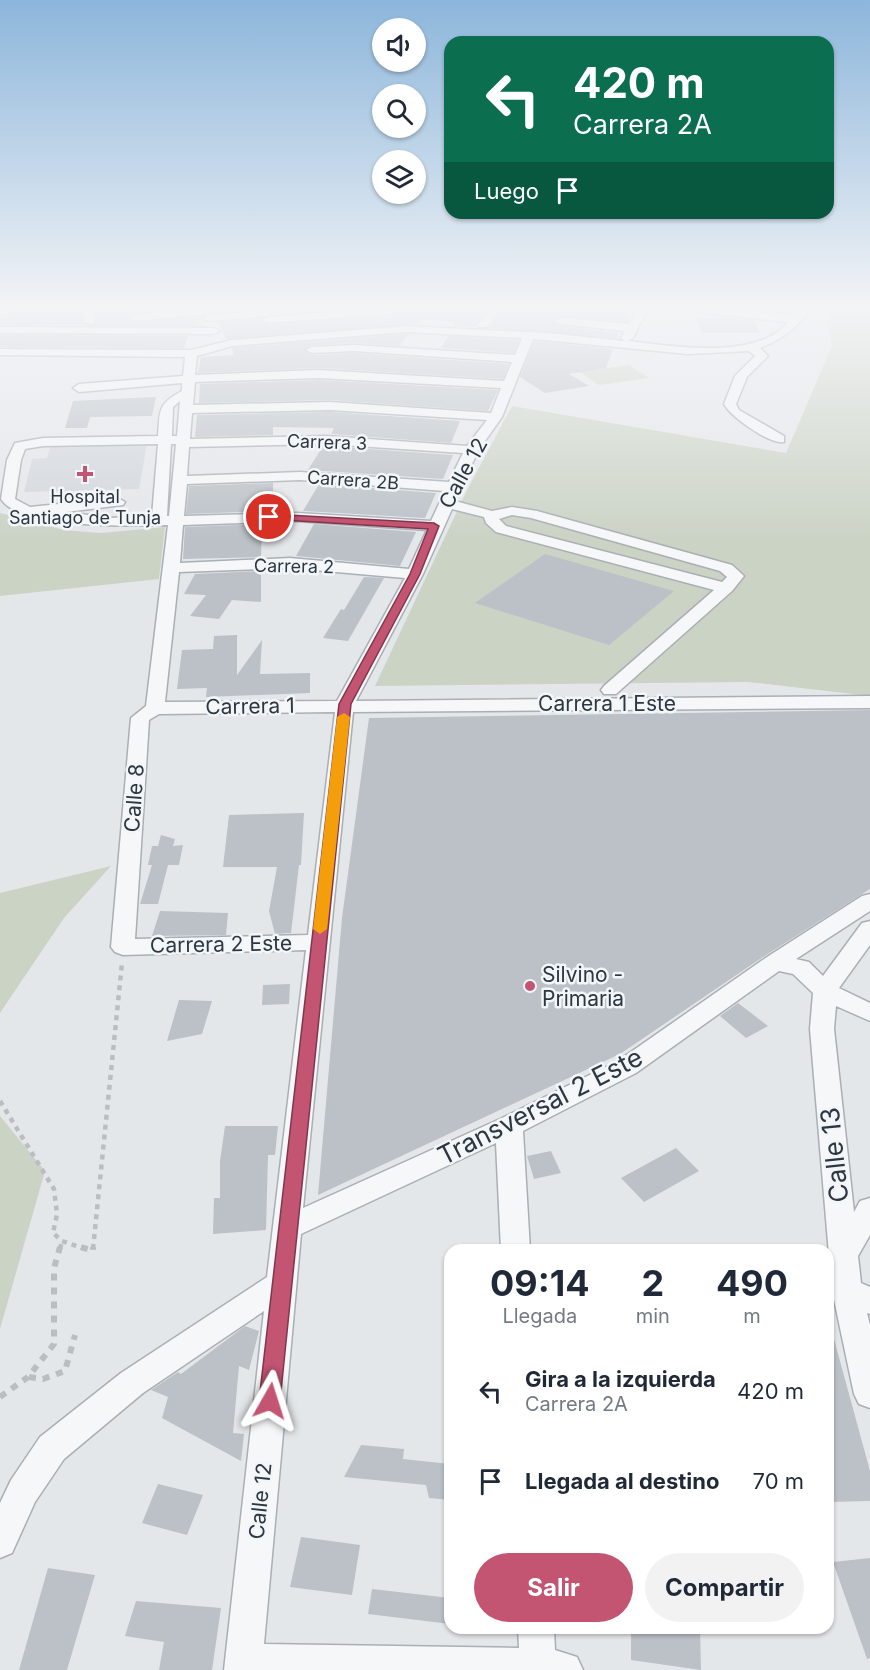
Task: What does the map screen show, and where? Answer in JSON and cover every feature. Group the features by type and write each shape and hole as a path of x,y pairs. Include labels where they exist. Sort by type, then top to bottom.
{"street":[{"name":"Calle 8","path":"123,947 140,718 155,708 172,568 168,521 180,480 188,384"},
{"path":"168,521 165,441 167,407 172,401 187,394 257,384"},
{"path":"473,384 509,386"},
{"path":"738,384 730,404 734,412 778,439"},
{"name":"Calle 12","path":"243,1666 287,1228 348,698 415,574 434,526 471,450 496,417 509,386"},
{"path":"79,388 496,417"},
{"name":"Carrera 3","path":"28,512 11,504 8,499 14,460 20,446 44,442 326,440 471,450"},
{"name":"Carrera 2B","path":"180,480 300,476 449,495 492,515 491,520 501,528 726,588 610,690"},
{"path":"28,512 118,502"},
{"path":"28,512 89,521 297,517 434,526"},
{"name":"Carrera 2","path":"172,568 290,563 415,574"},
{"path":"348,698 610,690 870,691"},
{"name":"Carrera 1","path":"155,708 348,698"},
{"name":"Carrera 1 Este","path":"348,698 870,702"},
{"name":"Transversal 2 Este","path":"287,1228 509,1126 627,1067 775,962 870,901"},
{"path":"825,991 870,928"},
{"name":"Carrera 2 Este","path":"123,947 319,942"},
{"path":"775,962 801,968 825,991 870,1013"},
{"name":"Calle 13","path":"825,991 822,1029 844,1255 859,1295 870,1394"},
{"path":"509,1126 516,1244"},
{"path":"844,1255 870,1209"},
{"path":"0,1541 23,1491 52,1448 132,1383 282,1283"},
{"path":"243,1666 547,1669 538,1634"}],"path":[{"path":"0,1101 54,1189 57,1214 53,1233 62,1241 93,1251 123,947"},
{"path":"0,1397 28,1377 54,1344 54,1268 62,1241"},
{"path":"28,1377 44,1379 65,1371 75,1335"}],"shaded area":[{"path":"816,384 870,384 870,696 748,682 375,686 467,490 512,406 786,453"},
{"name":"Hospital Santiago de Tunja","path":"52,442 147,443 139,489 24,492 32,459 47,458"},
{"path":"0,513 64,530 101,533 165,527 159,579 0,596"},
{"path":"111,866 64,918 0,1013 0,893"},
{"path":"0,1116 45,1171 0,1329"}],"building":[{"path":"200,384 389,384 498,390 488,411 330,400 199,403"},
{"path":"531,384 586,384 589,386 545,393"},
{"path":"156,397 152,416 90,417 87,428 65,428 73,401"},
{"path":"330,412 460,421 451,443 331,434 334,428 273,427 273,435 195,437 197,415"},
{"path":"323,446 453,455 443,479 308,470"},
{"path":"273,483 273,511 186,514 189,486"},
{"path":"319,484 436,493 425,518 303,511"},
{"path":"262,524 261,557 183,559 185,527"},
{"path":"314,524 416,532 400,566 296,556"},
{"path":"545,554 674,591 609,645 475,603"},
{"path":"261,571 261,602 232,600 219,619 190,616 206,595 184,594 195,574"},
{"path":"364,577 384,578 348,641 323,638 341,609 344,610"},
{"path":"237,635 237,675 262,640 260,674 310,673 310,693 206,697 207,688 177,689 182,650 213,649 214,636"},
{"name":"Silvino - Primaria","path":"870,710 870,889 766,955 620,1054 318,1195 342,918 369,718"},
{"path":"304,813 301,865 299,865 291,933 275,934 269,911 277,867 223,867 229,815"},
{"path":"161,835 175,839 173,846 183,845 179,865 168,865 158,904 140,904 152,865 148,865 152,846 158,846"},
{"path":"160,911 228,913 226,935 152,936"},
{"path":"290,984 289,1004 262,1005 263,985"},
{"path":"179,1000 212,1001 202,1034 167,1041"},
{"path":"738,1003 768,1026 746,1038 720,1016"},
{"path":"225,1126 278,1126 275,1155 268,1155 266,1230 213,1234 214,1198 220,1198 220,1161"},
{"path":"676,1148 699,1171 644,1202 621,1178"},
{"path":"551,1151 561,1173 534,1179 527,1156"},
{"path":"245,1326 259,1331 249,1370 239,1366 233,1433 244,1434 241,1461 162,1418 168,1397 151,1390 178,1372 181,1374"},
{"path":"834,1339 870,1471 870,1501 834,1502"},
{"path":"361,1445 404,1449 403,1459 444,1463 444,1499 429,1498 426,1485 344,1477"},
{"path":"158,1484 203,1495 187,1535 142,1523"},
{"path":"301,1537 360,1545 352,1595 290,1587"},
{"path":"870,1558 870,1658 867,1659 834,1562"},
{"path":"48,1568 95,1575 67,1670 19,1670"},
{"path":"372,1589 444,1597 444,1623 368,1614"},
{"path":"136,1601 221,1608 212,1670 159,1670 164,1642 125,1636"},
{"path":"631,1634 700,1634 701,1670 631,1660"}],"slow traffic":[{"path":"320,929 344,717"}],"place":[{"name":"Hospital Santiago de Tunja","path":"85,474"},
{"name":"Silvino - Primaria","path":"530,986"}],"route":[{"path":"269,517 434,526 415,574 345,704 270,1401"}]}
